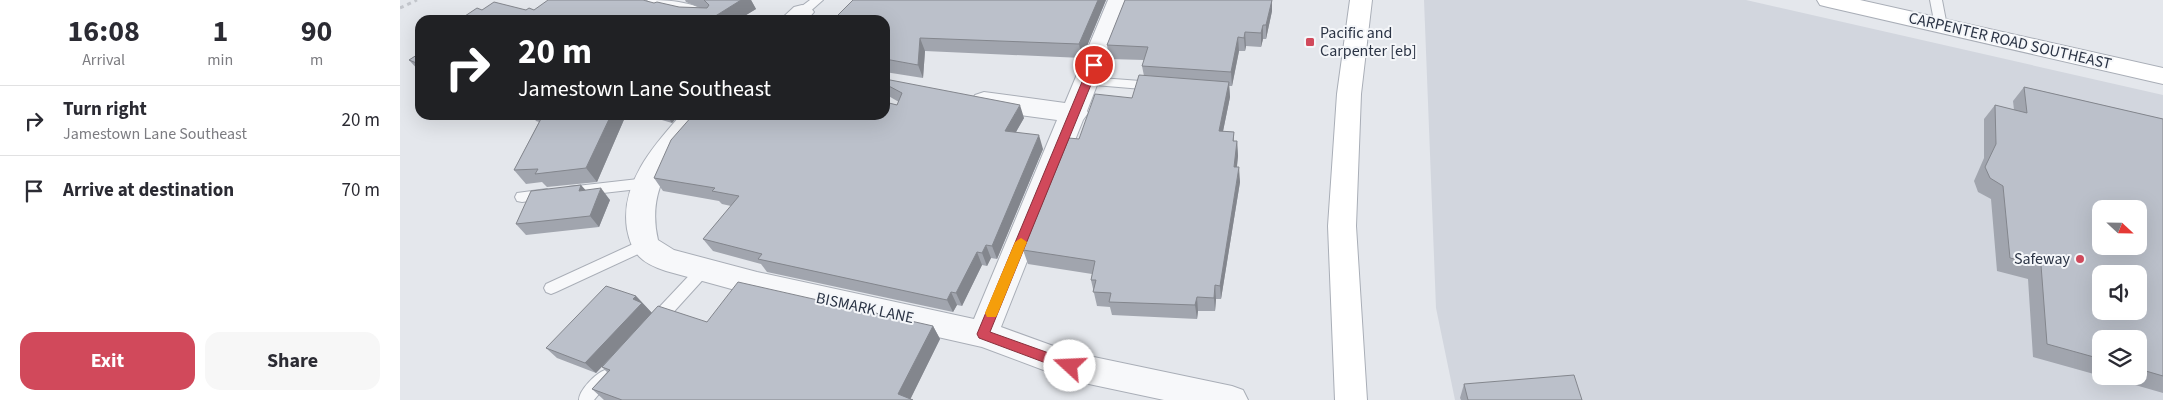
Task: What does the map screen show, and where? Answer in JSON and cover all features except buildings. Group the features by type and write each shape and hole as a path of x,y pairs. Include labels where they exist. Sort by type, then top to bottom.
{"main road":[{"path":"1352,400 1342,226 1350,94 1361,0"},
{"name":"CARPENTER ROAD SOUTHEAST","path":"1828,0 2163,76"}],"street":[{"path":"658,0 692,15"},
{"path":"983,334 1075,113 1119,0"},
{"path":"959,96 1005,105 1075,113"},
{"path":"644,245 640,216 647,183 656,162 692,120"},
{"name":"BISMARK LANE","path":"644,245 666,259 758,284 983,334 1070,366 1232,400"}],"lane":[{"path":"1936,0 1941,26"},
{"path":"1088,81 1163,86"},
{"path":"522,197 647,183"},
{"path":"551,288 644,245"},
{"path":"645,334 704,269"},
{"path":"586,398 612,370"}],"path":[{"path":"400,8 416,0"}],"shaded area":[{"path":"1424,0 1746,0 2163,95 2163,400 1455,400 1436,308"}],"slow traffic":[{"path":"992,313 1021,242"}],"place":[{"name":"Pacific and Carpenter [eb]","path":"1310,42"},
{"name":"Safeway","path":"2080,259"}],"route":[{"path":"1070,366 983,334 1094,65"}]}
